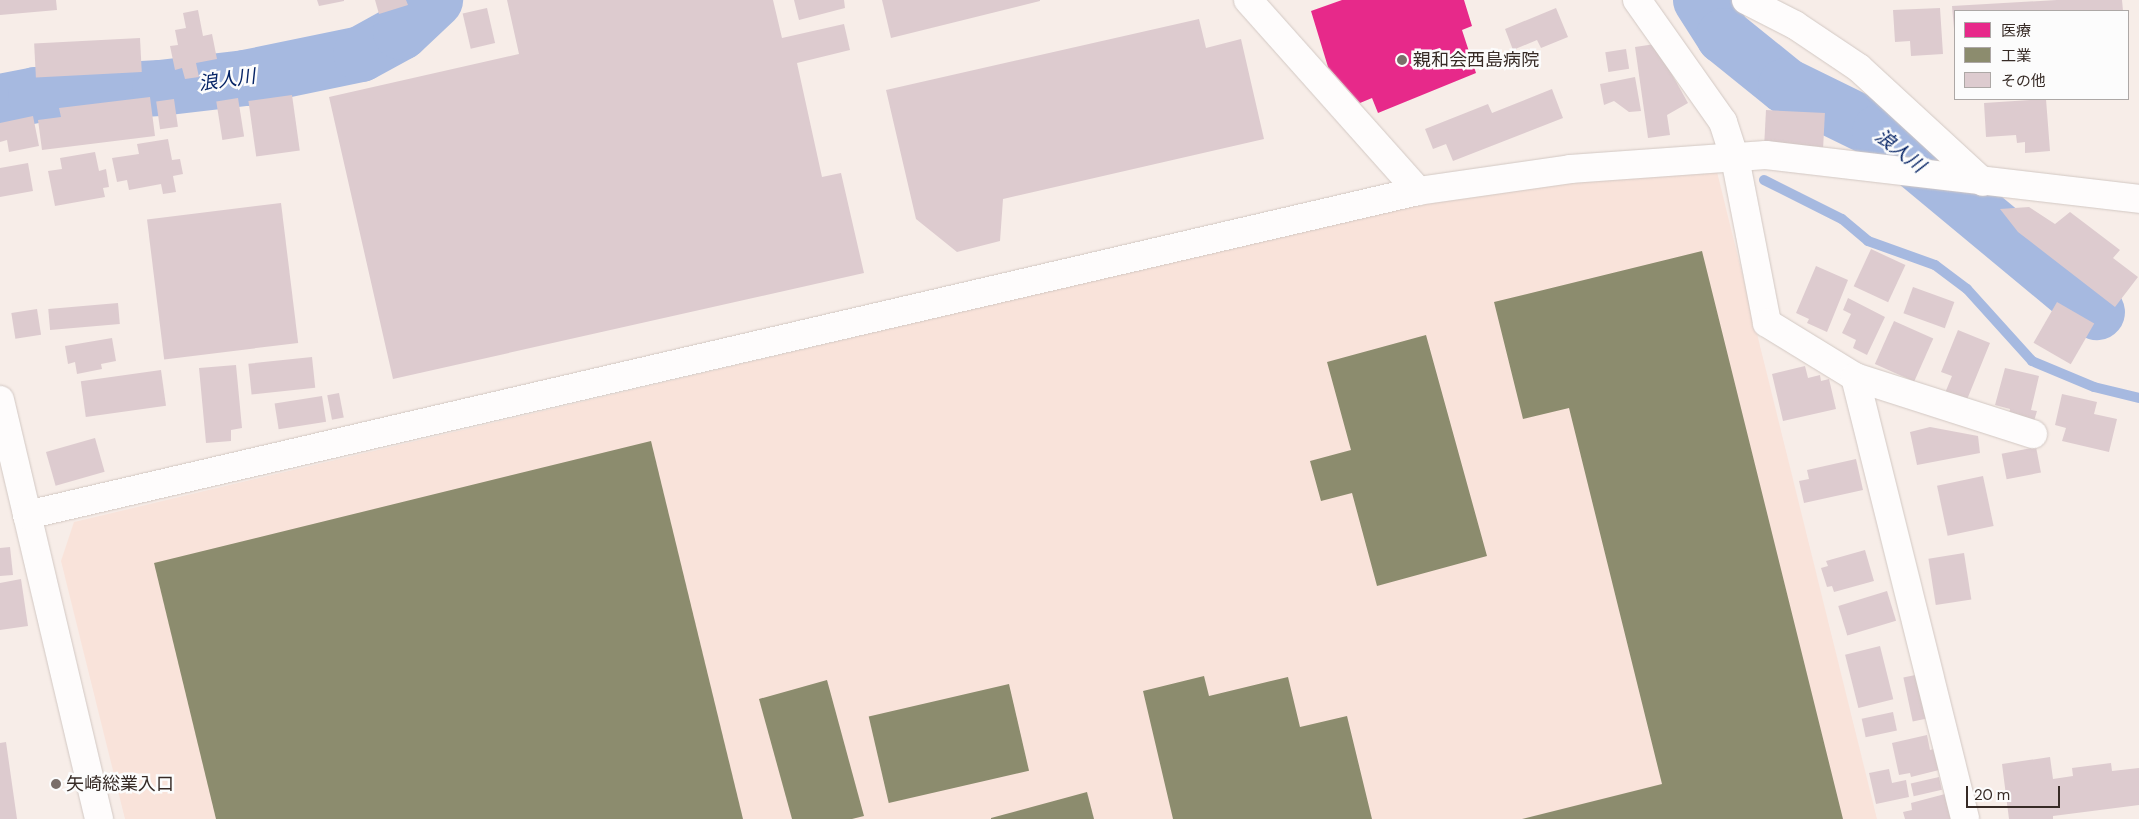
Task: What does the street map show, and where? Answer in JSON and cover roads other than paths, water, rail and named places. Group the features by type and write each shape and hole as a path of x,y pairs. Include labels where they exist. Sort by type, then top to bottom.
{"street":[{"path":"1248,0 1418,191"},
{"path":"1637,0 1723,122 1735,158 1767,323 1856,377 2033,434"},
{"path":"1746,0 1795,25 1859,68 1972,180"},
{"path":"27,515 1418,191 1570,169 1766,155 2139,199"},
{"path":"1856,377 1965,819"},
{"path":"0,400 99,819"}],"waterway":[{"name":"浪人川","path":"0,102 36,95 160,88 245,78 361,54 401,32 435,0"},
{"name":"浪人川","path":"1701,0 1724,36 1786,86 1880,132 2097,312"},
{"path":"1764,180 1842,219 1868,241 1935,265 1967,289 2032,361 2094,387 2139,398"}],"place":[{"name":"親和会西島病院","path":"1402,60"},
{"name":"矢崎総業入口","path":"56,784"}]}
